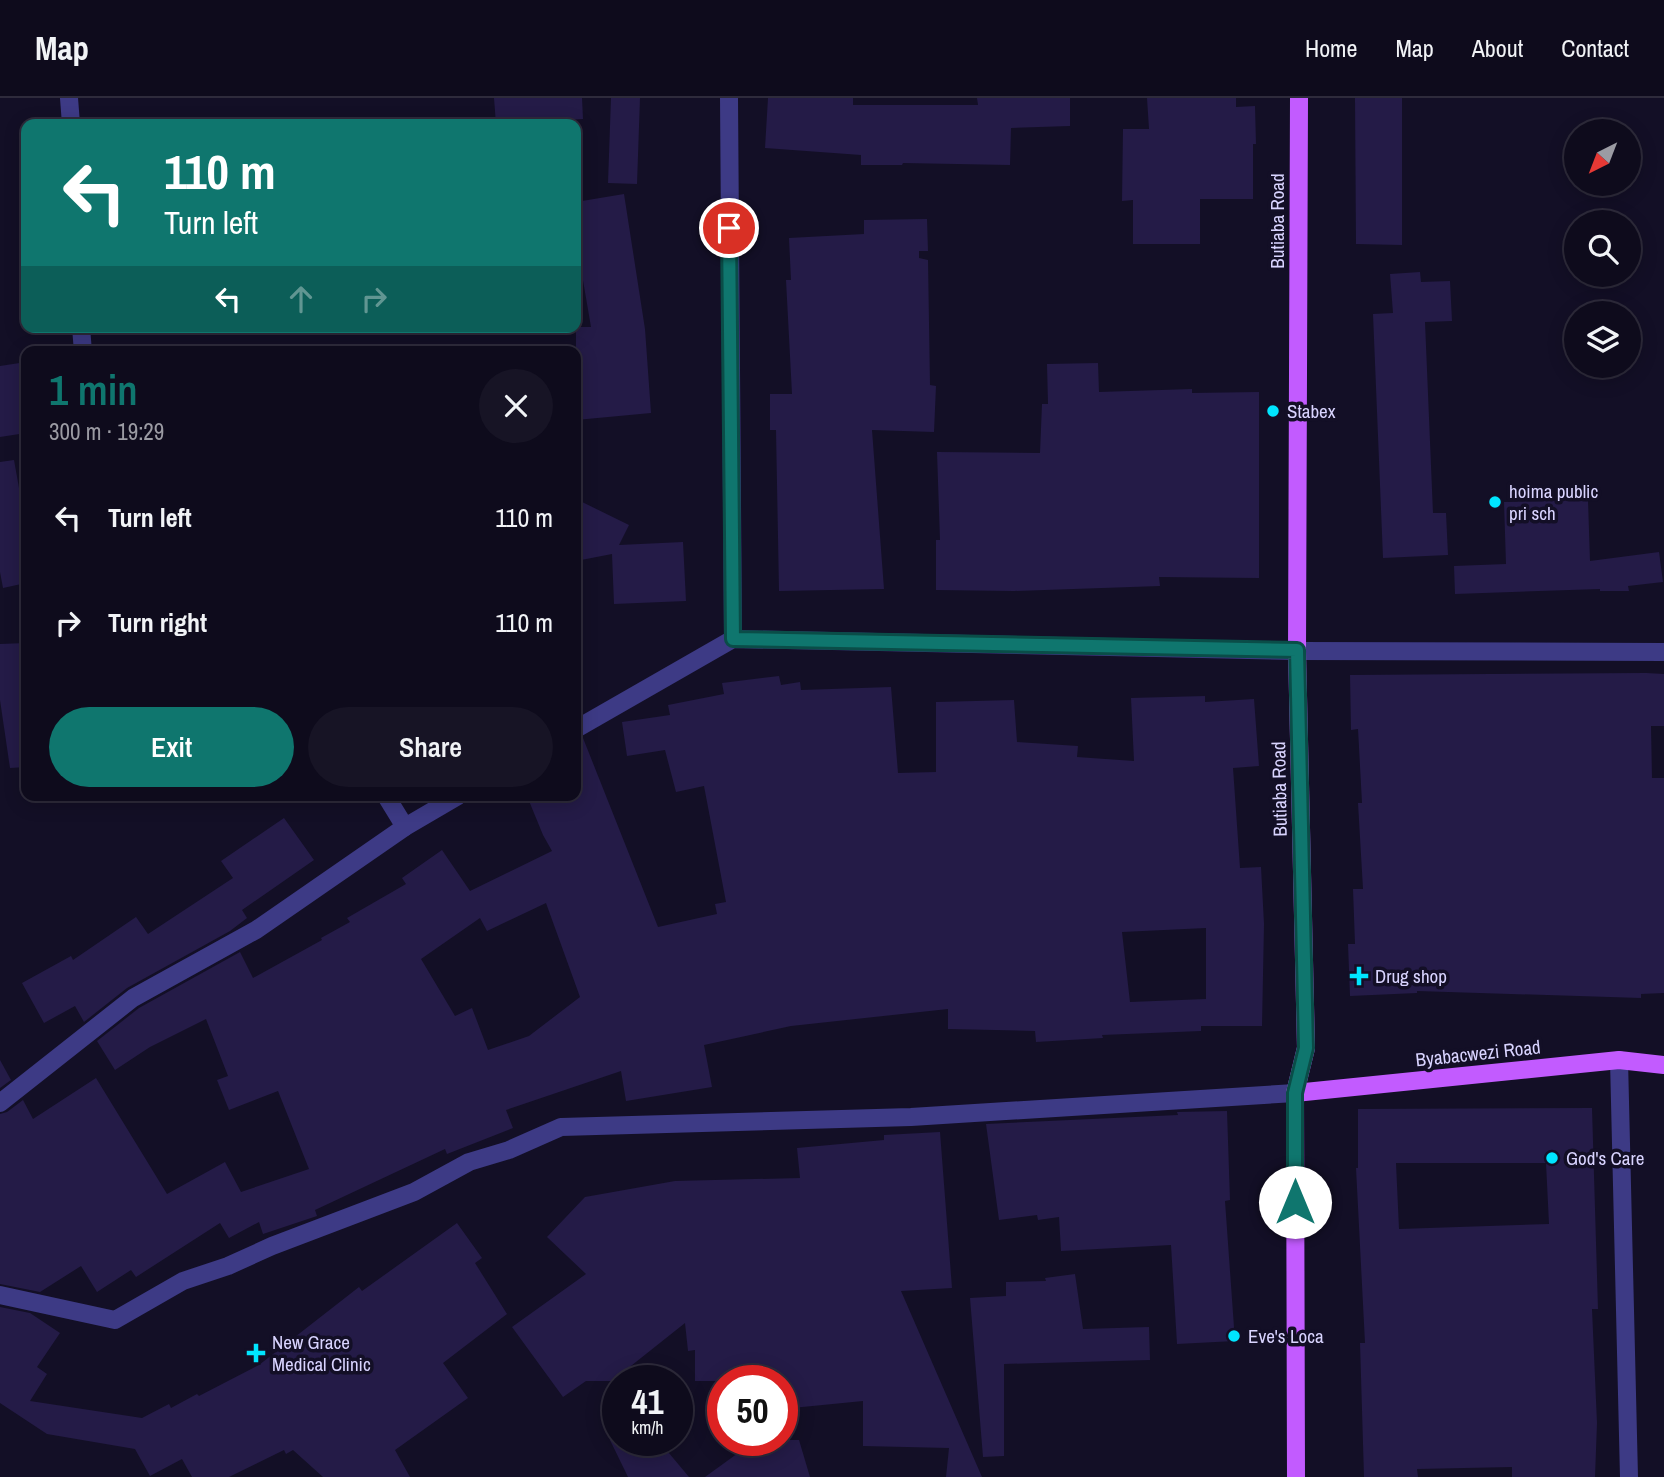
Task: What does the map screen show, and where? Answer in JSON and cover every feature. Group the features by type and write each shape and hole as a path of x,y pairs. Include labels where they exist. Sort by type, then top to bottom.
{"main road":[{"name":"Butiaba Road","path":"1296,1477 1295,1093 1306,1048 1297,650 1299,98"},
{"name":"Byabacwezi Road","path":"1295,1093 1619,1060 1664,1065"}],"street":[{"path":"69,98 71,119"},
{"path":"729,98 733,639"},
{"path":"581,726 733,639 1297,650 1664,652"},
{"path":"389,801 405,827"},
{"path":"0,1103 133,998 256,930 405,827 449,801"},
{"path":"1619,1060 1629,1477"},
{"path":"0,1296 115,1320 183,1281 228,1266 272,1246 414,1192 469,1162 509,1150 561,1127 911,1117 1295,1093"}],"building":[{"path":"494,98 582,98 583,119 496,119"},
{"path":"611,98 640,98 637,184 608,183"},
{"path":"768,98 853,98 853,105 978,105 977,98 1070,98 1070,126 1011,128 1010,165 861,165 861,155 765,148"},
{"path":"1147,98 1236,98 1236,107 1255,106 1253,199 1200,199 1200,244 1133,244 1133,200 1122,201 1123,129 1149,129"},
{"path":"1355,98 1402,98 1402,245 1356,244"},
{"path":"624,194 645,329 651,413 581,420 581,346 576,346 576,333 581,333 581,327 591,327 581,269 581,201"},
{"path":"927,219 928,251 919,251 919,258 928,260 930,385 936,386 934,432 872,430 884,589 779,591 776,430 770,430 770,394 792,394 786,280 791,280 789,238 864,234 864,220"},
{"path":"1420,272 1421,282 1450,281 1452,321 1425,322 1433,513 1446,513 1448,555 1383,558 1373,314 1393,313 1390,274"},
{"path":"21,363 21,434 0,437 0,366"},
{"path":"1098,363 1099,392 1192,389 1192,393 1259,392 1259,578 1159,577 1160,586 1014,591 936,590 936,540 940,540 937,452 1040,453 1042,404 1048,404 1047,364"},
{"path":"14,460 21,499 21,584 3,588 0,572 0,462"},
{"path":"1588,500 1590,561 1659,552 1663,582 1628,586 1629,591 1600,589 1455,594 1454,566 1506,564 1504,502"},
{"path":"581,501 629,525 619,545 683,542 686,601 614,604 612,554 581,560"},
{"path":"21,643 21,767 10,768 0,700 0,644"},
{"path":"1664,674 1664,726 1651,726 1652,778 1664,778 1664,993 1641,994 1641,998 1417,991 1350,996 1348,944 1355,944 1353,889 1363,889 1358,803 1362,803 1358,729 1351,730 1350,675"},
{"path":"779,676 781,685 800,682 801,690 891,687 898,773 936,772 936,702 1014,700 1017,742 1078,746 1077,757 1134,761 1131,698 1205,696 1205,702 1254,699 1259,766 1233,768 1240,868 1261,867 1264,924 1262,1026 1201,1026 1201,1031 1102,1035 1103,1038 1036,1042 1035,1031 948,1029 948,1009 791,1026 704,1045 712,1087 626,1101 621,1071 506,1110 513,1128 447,1154 445,1149 315,1210 317,1216 263,1234 259,1222 229,1238 220,1223 136,1277 131,1270 97,1292 81,1266 40,1292 0,1284 0,1114 23,1100 33,1119 96,1078 167,1194 225,1162 241,1192 309,1169 278,1091 229,1110 217,1080 228,1076 206,1019 150,1047 115,1070 97,1041 139,1008 240,952 253,978 322,940 321,938 350,922 347,918 406,884 402,878 442,850 470,891 552,851 529,801 581,801 581,739 658,927 717,914 715,904 726,902 704,786 676,792 665,750 627,756 622,722 670,715 668,705 724,694 722,683","holes":["546,903 580,997 529,1036 488,1050 472,1008 455,1016 421,959 480,918 487,931","1206,928 1206,999 1130,1002 1122,932"]},
{"path":"284,818 314,860 242,910 247,918 230,931 127,988 84,1022 75,1006 44,1023 22,983 71,956 73,960 136,917 148,934 233,878 221,861"},
{"path":"0,1060 11,1080 0,1088"},
{"path":"1592,1108 1598,1309 1592,1309 1597,1423 1595,1477 1512,1477 1512,1467 1417,1469 1418,1477 1364,1477 1360,1343 1365,1343 1356,1168 1358,1109","holes":["1396,1163 1546,1163 1549,1224 1399,1229"]},
{"path":"1227,1111 1230,1200 1225,1201 1235,1341 1177,1344 1171,1245 1061,1251 1059,1217 1038,1220 1037,1215 999,1220 986,1124"},
{"path":"940,1132 952,1288 901,1291 982,1477 946,1477 949,1448 863,1446 863,1401 798,1407 798,1365 707,1365 707,1381 695,1381 695,1350 688,1351 685,1323 632,1365 602,1365 602,1381 586,1381 563,1397 512,1327 586,1274 547,1237 585,1197 675,1181 800,1178 797,1148 884,1140 884,1135"},
{"path":"457,1223 482,1258 475,1263 507,1314 443,1363 468,1398 395,1450 410,1477 323,1477 293,1450 286,1454 284,1450 229,1477 192,1477 182,1459 150,1476 135,1449 47,1434 0,1403 0,1307 30,1313 60,1333 37,1367 47,1374 30,1401 142,1418 169,1404 171,1408 197,1394 199,1396 259,1365 359,1287 362,1291"},
{"path":"1075,1274 1083,1329 1149,1327 1150,1360 1004,1364 1004,1456 983,1457 970,1298 1006,1296 1006,1282 1046,1281 1045,1278"},
{"path":"799,1440 810,1477 705,1477 734,1456 798,1456"},
{"path":"618,1456 671,1456 689,1477 628,1477"}],"place":[{"name":"Stabex","path":"1273,411"},
{"name":"hoima public pri sch","path":"1495,502"},
{"name":"Drug shop","path":"1359,976"},
{"name":"God's Care","path":"1552,1158"},
{"name":"Eve's Loca","path":"1234,1336"},
{"name":"New Grace Medical Clinic","path":"256,1353"}],"route":[{"path":"729,228 733,639 1297,650 1306,1048 1295,1093 1295,1202"}]}
